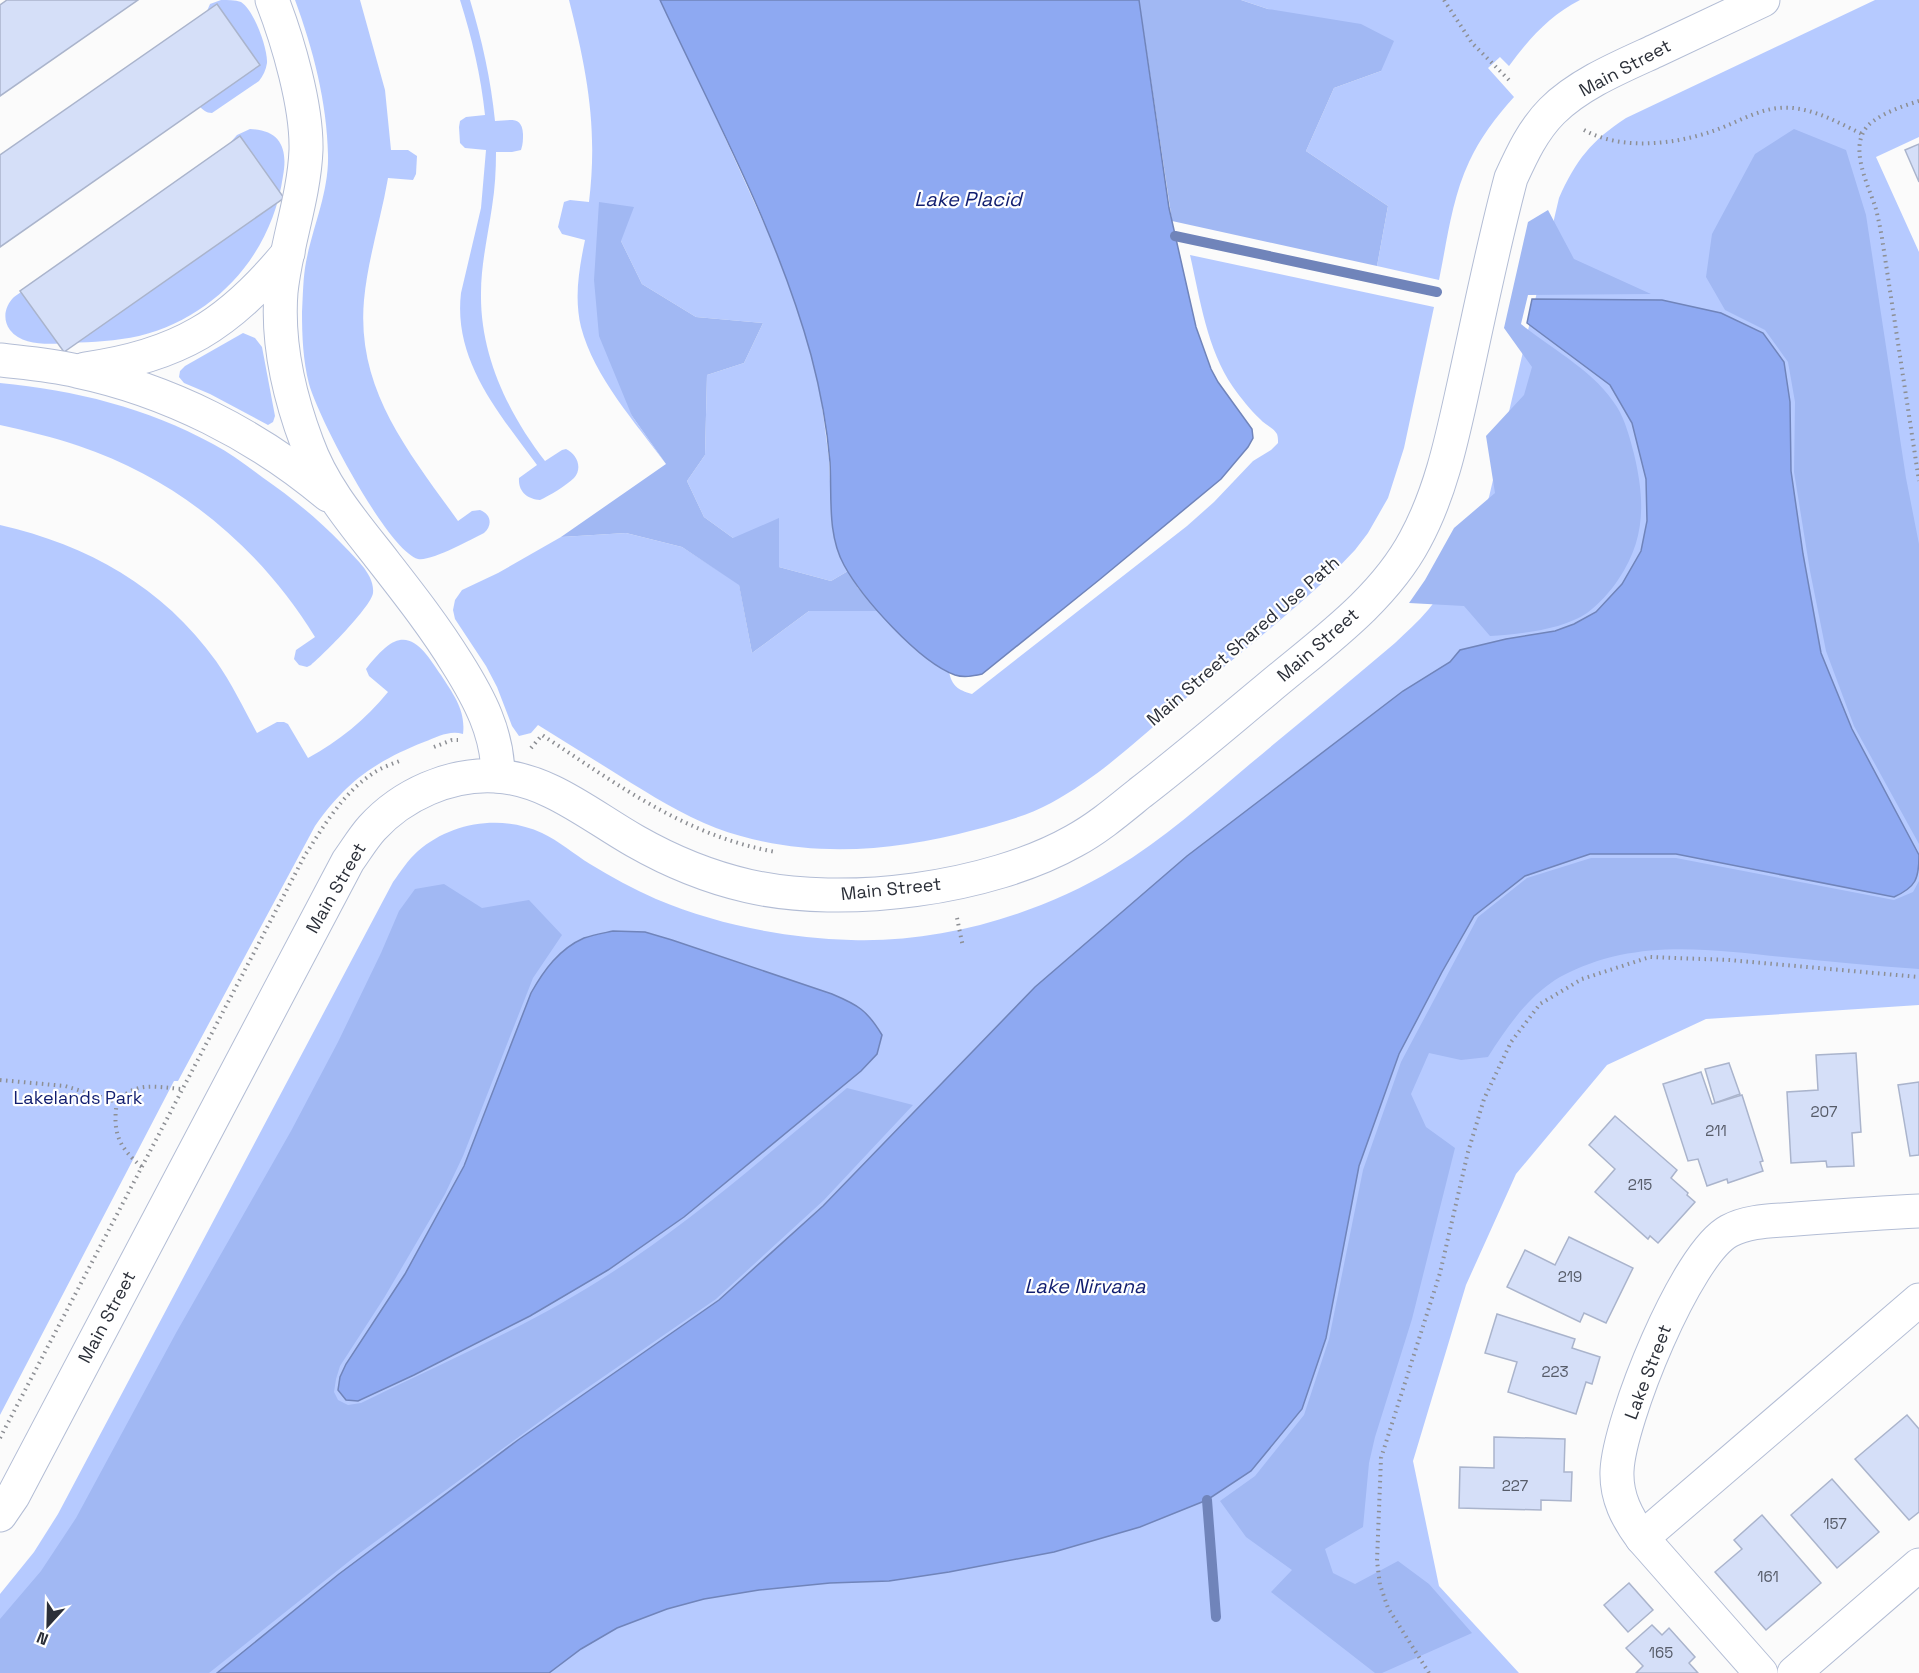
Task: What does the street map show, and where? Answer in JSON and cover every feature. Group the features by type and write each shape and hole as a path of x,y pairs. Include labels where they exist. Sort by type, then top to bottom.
{"street":[{"path":"273,0 301,98 306,147 302,188 281,292 280,318 284,362 294,404 307,444 339,504 423,613 477,695 496,745 498,776"},
{"name":"Main Street","path":"0,1515 13,1496 348,861 369,831 402,802 440,784 472,776 498,776 526,781 555,793 635,842 675,862 715,877 750,886 823,896 890,892 950,883 1011,868 1047,855 1076,840 1158,779 1346,623 1398,569 1416,538 1434,497 1445,462 1511,178 1529,141 1552,111 1582,88 1608,74 1763,0"},
{"path":"77,371 156,353 200,333 230,314 248,298 288,253"},
{"path":"0,360 77,371 138,387 173,400 237,433 290,466 339,504"},
{"name":"Lake Street","path":"1761,1673 1642,1538 1622,1506 1617,1472 1624,1435 1654,1347 1688,1280 1719,1237 1732,1229 1761,1222 1919,1210"},
{"path":"1642,1538 1919,1300"},
{"path":"1794,1673 1919,1565"}],"path":[{"path":"1444,0 1472,43 1509,80"},
{"path":"1919,101 1871,123 1862,134 1859,150 1860,161 1882,238 1919,481"},
{"path":"1552,111 1603,139 1623,142 1688,138 1766,110 1781,107 1813,113 1862,134"},
{"path":"530,748 542,735 653,807 693,828 729,841 781,853"},
{"path":"957,916 963,947"},
{"path":"1429,1673 1388,1608 1380,1585 1377,1561 1381,1458 1440,1273 1468,1152 1484,1099 1511,1042 1540,1004 1582,979 1650,957 1729,960 1919,978"},
{"path":"0,1080 65,1086 117,1102"},
{"path":"142,1167 130,1157 118,1138 115,1126 117,1102 125,1093 134,1089 145,1087 181,1089"},
{"path":"0,1438 105,1238"}],"green space":[{"path":"221,0 239,1 246,6 259,30 267,63 259,81 212,113 201,108 189,91 207,11 210,4"},
{"path":"295,0 360,0 385,90 391,150 408,150 417,156 416,174 413,180 388,178 368,269 364,300 364,333 368,363 377,391 390,418 422,470 458,521 472,511 480,510 487,514 490,520 489,527 484,533 424,559 418,559 405,550 372,508 339,452 309,384 303,339 304,280 306,262 326,182 328,155 325,115 318,76"},
{"path":"460,0 470,0 482,45 495,121 514,120 520,124 523,134 521,150 496,152 494,193 481,282 485,339 508,403 545,461 566,449 576,458 578,466 577,474 571,481 540,500 525,494 520,487 519,478 537,465 494,406 482,385 464,341 460,318 461,293 481,208 486,150 465,148 460,143 460,121 466,117 485,115 475,57"},
{"path":"569,0 660,0 770,237 800,314 819,383 829,459 832,525 835,542 848,571 831,581 779,567 733,538 704,517 687,481 705,455 707,375 744,363 763,323 696,317 642,284 599,202 632,416 666,464 617,399 587,346 578,305 579,273 585,240 562,234 558,227 564,202 570,200 589,202 591,175 591,124 586,76"},
{"path":"1241,0 1580,0 1559,13 1540,29 1509,66 1500,57 1488,68 1514,97 1483,136 1463,176 1439,280 1377,266 1388,206 1306,151 1334,88 1381,71 1268,9"},
{"path":"1875,0 1919,0 1919,137 1876,157 1919,252 1919,1005 1706,1019 1607,1065 1516,1174 1466,1285 1413,1461 1439,1586 1519,1673 0,1673 0,1594 34,1552 58,1514 393,882 418,851 446,833 477,824 494,823 527,827 542,833 614,878 679,908 752,929 851,940 919,937 987,923 1053,900 1114,869 1150,846 1184,820 1395,643 1424,614 1456,571 1489,497 1559,198 1578,162 1586,152 1603,135 1626,118"},
{"path":"250,129 269,133 280,143 284,157 283,176 277,204 267,231 253,256 216,298 167,327 122,339 47,344 22,339 10,330 6,321 6,313 8,304 14,297 229,144 237,135"},
{"path":"1190,255 1434,307 1404,448 1388,498 1368,533 1332,574 1296,606 1087,780 1032,812 942,838 877,848 812,848 780,845 748,838 703,823 655,797 538,725 531,733 519,736 512,726 486,666 455,619 453,610 455,600 462,590 498,573 561,537 626,533 682,547 739,584 752,653 809,611 879,611 920,653 949,672 956,687 972,694 1187,526 1214,502 1253,461 1278,443 1275,432 1242,400 1224,372 1206,323"},
{"path":"243,333 255,338 262,347 275,416 273,422 268,425 184,383 179,377 180,371 185,366"},
{"path":"0,383 56,390 136,411 188,431 238,459 314,517 358,560 371,579 373,593 370,600 346,630 311,665 307,667 299,665 294,659 296,650 315,637 269,574 243,546 184,498 116,460 50,437 0,425"},
{"name":"Lakelands Park","path":"0,525 63,544 93,557 148,591 172,611 216,661 257,733 277,722 284,722 288,724 308,758 351,729 388,692 369,676 366,669 385,648 394,642 403,640 418,645 450,689 461,710 463,734 448,733 390,757 350,785 315,826 178,1081 174,1081 0,1415"}],"shaded area":[{"path":"1139,0 1241,0 1268,9 1361,24 1394,41 1381,71 1334,88 1306,151 1388,206 1377,266 1172,221"},
{"path":"1794,129 1846,150 1866,215 1906,478 1919,544 1919,844 1854,726 1826,651 1794,472 1795,402 1788,362 1765,330 1725,310 1706,277 1712,234 1755,154"},
{"path":"599,202 634,207 621,241 642,284 696,317 763,323 744,363 707,375 705,455 687,481 704,517 733,538 779,518 779,567 831,581 848,571 858,588 879,611 809,611 752,653 739,585 682,547 626,533 561,537 666,464 632,416 599,336 594,280"},
{"path":"1548,210 1574,259 1651,294 1528,295 1521,324 1586,372 1608,394 1617,407 1627,429 1638,471 1641,519 1634,549 1627,565 1608,593 1587,613 1553,627 1490,636 1464,606 1409,603 1425,580 1454,528 1495,493 1486,436 1524,395 1532,367 1504,328 1528,222"},
{"path":"1591,858 1676,858 1894,900 1913,892 1919,881 1919,969 1726,951 1670,949 1642,951 1614,956 1587,965 1549,984 1529,1002 1488,1057 1461,1060 1429,1053 1411,1094 1426,1127 1455,1148 1412,1319 1375,1437 1369,1463 1363,1527 1325,1549 1333,1573 1355,1584 1398,1561 1429,1584 1472,1633 1382,1673 1375,1673 1271,1592 1292,1570 1246,1537 1220,1501 1255,1476 1304,1415 1329,1339 1363,1170 1401,1062 1478,917 1527,878"},
{"path":"444,884 482,908 529,900 562,935 533,978 463,1156 445,1194 384,1298 340,1366 334,1392 338,1400 348,1405 361,1403 488,1342 551,1309 611,1273 702,1208 847,1088 913,1105 824,1200 716,1299 561,1406 357,1555 209,1673 0,1673 0,1619 41,1571 76,1518 176,1333 291,1131 338,1042 399,911 415,889"}],"water":[{"name":"Lake Placid","path":"660,0 1139,0 1169,208 1196,327 1211,369 1252,429 1253,438 1221,479 982,674 965,677 955,675 925,657 878,611 852,579 844,565 833,528 830,462 823,408 811,355 797,309 763,219"},
{"name":"Lake Nirvana","path":"1532,299 1662,300 1721,313 1763,333 1784,362 1790,402 1791,471 1821,653 1852,729 1919,855 1917,876 1912,886 1894,897 1676,854 1590,854 1525,876 1474,916 1399,1054 1359,1166 1326,1338 1302,1409 1251,1471 1207,1500 1140,1527 1054,1552 889,1581 830,1583 759,1590 704,1599 667,1609 617,1628 581,1649 549,1673 217,1673 339,1574 518,1440 719,1300 823,1206 1035,987 1187,856 1403,691 1450,662 1460,650 1555,631 1596,612 1622,584 1641,551 1647,521 1646,479 1632,423 1610,385 1527,323"},
{"path":"613,931 645,932 841,998 861,1009 877,1027 882,1035 877,1054 861,1071 684,1217 608,1270 530,1316 414,1375 358,1401 346,1400 338,1390 340,1377 346,1364 405,1274 464,1166 531,993 547,968 567,948 584,938"}],"building":[{"path":"7,0 138,0 0,96 0,5"},
{"path":"217,4 260,65 0,247 0,155"},
{"path":"240,136 284,198 64,352 20,291"},
{"path":"1919,144 1919,182 1905,150"},
{"path":"1856,1053 1861,1132 1852,1133 1854,1166 1827,1167 1826,1161 1791,1163 1787,1092 1818,1090 1816,1055"},
{"path":"1729,1063 1740,1094 1715,1103 1705,1069"},
{"path":"1701,1072 1712,1104 1742,1095 1763,1161 1760,1162 1763,1171 1728,1183 1727,1179 1707,1186 1698,1159 1688,1161 1663,1084"},
{"path":"1919,1082 1919,1155 1910,1156 1898,1085"},
{"path":"1615,1116 1677,1170 1671,1178 1695,1202 1658,1243 1650,1236 1648,1239 1595,1192 1615,1169 1589,1145"},
{"path":"1569,1237 1633,1268 1606,1323 1584,1313 1580,1322 1507,1287 1525,1250 1555,1265"},
{"path":"1497,1314 1575,1339 1572,1348 1600,1357 1592,1384 1586,1382 1576,1414 1508,1392 1517,1362 1485,1353"},
{"path":"1907,1415 1919,1429 1919,1512 1909,1520 1855,1459"},
{"path":"1494,1437 1565,1439 1564,1472 1572,1472 1571,1501 1541,1500 1541,1510 1459,1508 1460,1467 1494,1468"},
{"path":"1832,1479 1879,1532 1837,1568 1791,1515"},
{"path":"1762,1515 1821,1583 1766,1630 1715,1572 1742,1549 1734,1540"},
{"path":"1629,1583 1653,1610 1628,1632 1604,1605"},
{"path":"1652,1625 1662,1635 1669,1628 1695,1657 1689,1663 1698,1673 1636,1673 1643,1666 1626,1648"}],"waterway":[{"path":"1175,236 1437,292"},
{"path":"1207,1500 1216,1617"}]}
